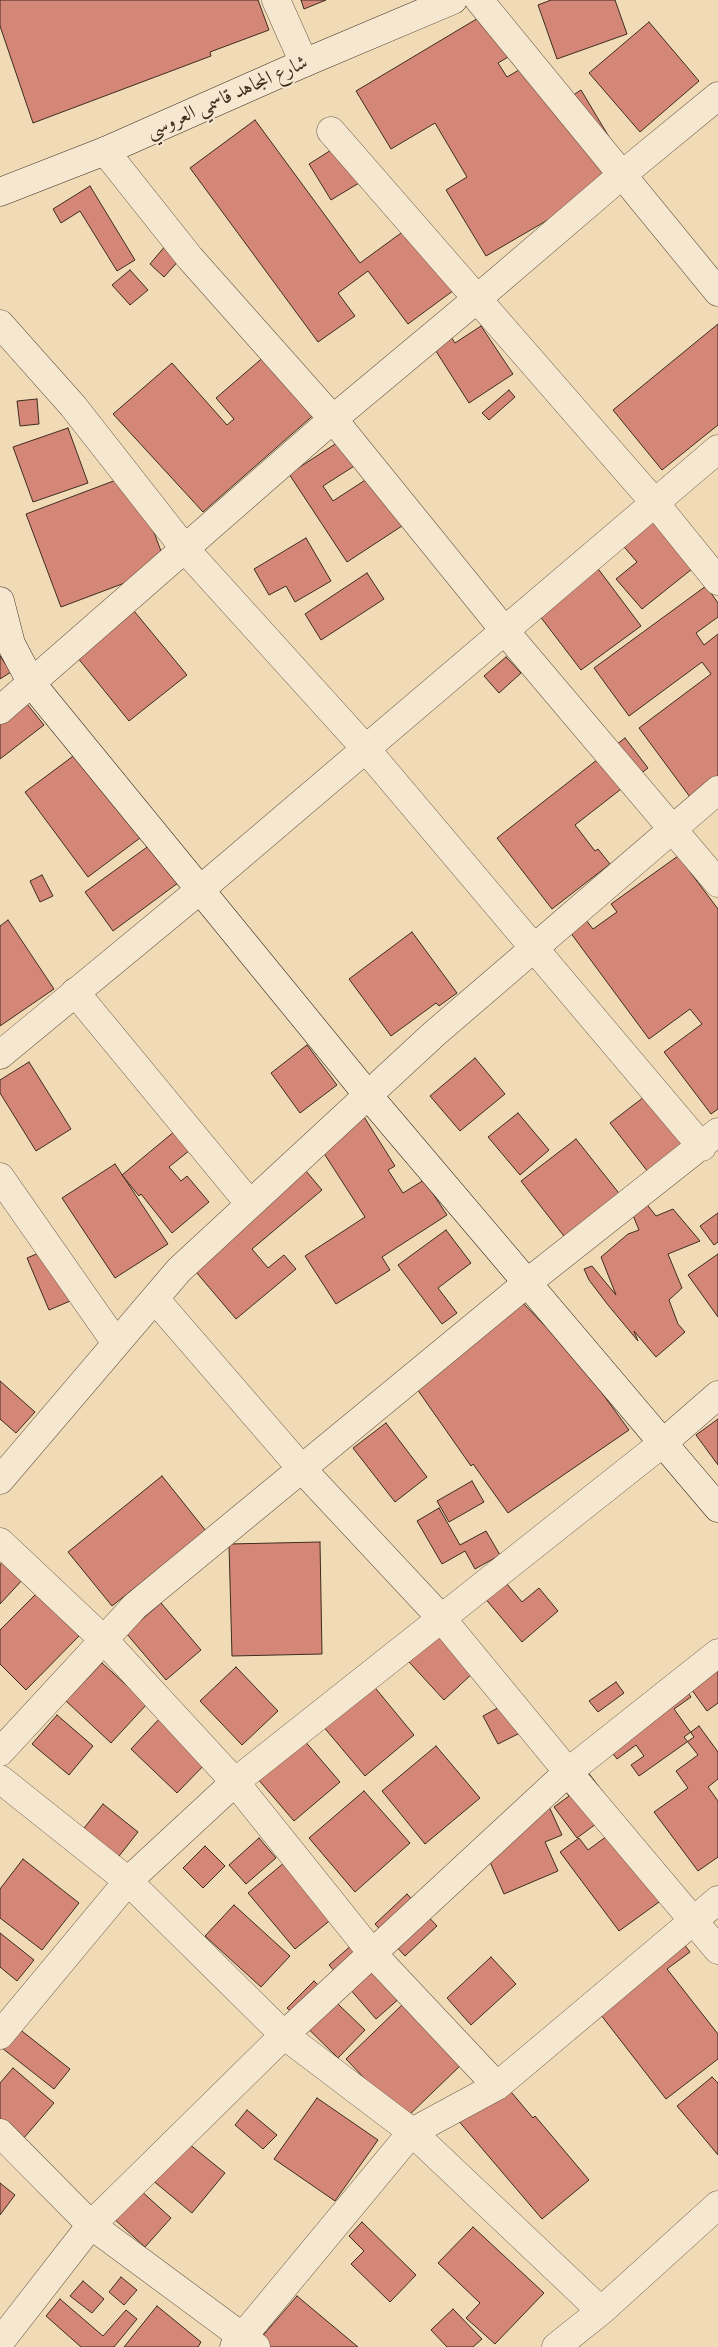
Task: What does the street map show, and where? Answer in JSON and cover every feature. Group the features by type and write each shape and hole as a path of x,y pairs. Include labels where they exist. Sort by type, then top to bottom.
{"street":[{"path":"276,0 304,63"},
{"name":"شارع المجاهد قاسمي العروسي","path":"0,192 106,151 304,63 454,0"},
{"path":"479,0 718,292"},
{"path":"0,710 333,419 718,96"},
{"path":"331,131 655,503 718,581"},
{"path":"106,151 190,258 333,419 504,630 670,830 718,883"},
{"path":"0,324 73,406 185,548 365,748 534,948 710,1139 527,1283 135,1606 0,1752"},
{"path":"0,1055 201,889 718,449"},
{"path":"0,601 11,644 32,684 367,1094 718,1508"},
{"path":"0,1480 180,1270 367,1094 718,790"},
{"path":"75,992 250,1204"},
{"path":"3,1192 116,1343"},
{"path":"155,1299 301,1468 442,1619 718,1950"},
{"path":"0,2035 128,1882 235,1782 664,1442 718,1395"},
{"path":"0,1542 104,1640 235,1782 372,1953 497,2086"},
{"path":"0,2342 91,2225 284,2035 568,1772 718,1653"},
{"path":"0,1779 128,1882 284,2035 412,2132 601,2311"},
{"path":"0,2133 91,2225 244,2343 412,2132 497,2086 718,1900"},
{"path":"556,2347 601,2311 718,2205"}],"building":[{"path":"0,0 258,0 269,30 210,52 211,56 33,123 0,26"},
{"path":"301,0 326,0 304,9"},
{"path":"551,0 615,0 627,34 557,59 538,5"},
{"path":"495,8 520,50 498,63 507,77 541,57 566,100 581,90 630,172 486,256 446,190 467,177 435,123 391,149 356,91"},
{"path":"649,22 699,81 640,132 589,73"},
{"path":"255,120 360,263 423,217 469,279 408,324 368,271 338,293 355,316 318,342 190,168"},
{"path":"336,147 359,183 331,200 309,164"},
{"path":"90,186 135,260 117,271 80,211 61,223 53,209"},
{"path":"166,245 181,258 164,277 150,264"},
{"path":"130,270 148,290 130,305 112,285"},
{"path":"718,324 718,425 662,470 613,410"},
{"path":"481,326 513,374 469,403 434,348 451,337 455,343"},
{"path":"266,355 317,412 203,512 113,414 172,363 227,425 234,419 216,398"},
{"path":"509,390 515,397 489,420 482,413"},
{"path":"37,399 39,424 20,426 17,401"},
{"path":"68,428 88,483 33,502 13,447"},
{"path":"343,439 359,463 323,486 333,501 373,475 405,524 347,562 289,474"},
{"path":"132,474 167,567 61,607 26,514"},
{"path":"654,513 697,565 642,609 616,579 637,562 619,541"},
{"path":"306,538 331,581 295,602 286,586 269,595 254,569"},
{"path":"596,566 641,626 581,670 536,611"},
{"path":"367,573 384,599 321,640 305,614"},
{"path":"706,586 718,603 718,617 696,633 704,645 718,634 718,776 690,797 639,728 711,674 702,662 629,716 594,668"},
{"path":"134,611 187,675 129,721 77,657"},
{"path":"0,656 11,672 0,679"},
{"path":"506,657 521,673 499,693 484,676"},
{"path":"23,699 44,725 0,759 0,717"},
{"path":"625,738 648,768 575,825 595,851 598,849 610,864 552,909 497,838"},
{"path":"80,751 144,835 88,877 25,792"},
{"path":"150,845 178,883 113,931 85,892"},
{"path":"678,856 718,909 718,1109 711,1114 664,1052 702,1024 690,1009 649,1039 570,932 586,920 593,929 617,912 611,904"},
{"path":"42,875 53,896 40,902 30,881"},
{"path":"8,920 54,989 0,1026 0,926"},
{"path":"412,932 457,993 439,1006 436,1003 391,1036 349,979"},
{"path":"307,1045 337,1085 300,1113 271,1073"},
{"path":"475,1058 505,1094 460,1131 430,1096"},
{"path":"29,1062 71,1129 36,1151 0,1093 0,1080"},
{"path":"648,1094 690,1147 652,1177 610,1123"},
{"path":"361,1112 395,1166 388,1170 403,1193 424,1180 447,1215 382,1257 390,1270 336,1304 305,1256 365,1217 316,1141"},
{"path":"518,1113 549,1150 520,1175 488,1137"},
{"path":"175,1131 190,1150 169,1167 181,1181 187,1176 209,1202 172,1233 141,1194 139,1196 122,1175"},
{"path":"576,1139 622,1197 567,1240 521,1181"},
{"path":"115,1164 168,1244 115,1278 62,1198"},
{"path":"306,1171 322,1190 252,1249 268,1268 284,1255 296,1269 236,1319 191,1266"},
{"path":"645,1202 656,1216 673,1209 700,1241 668,1254 682,1288 669,1300 678,1324 685,1332 656,1357 634,1331 638,1341 608,1305 589,1280 584,1269 592,1266 616,1295 601,1257 628,1234 639,1230 632,1213"},
{"path":"718,1213 718,1242 714,1245 700,1226"},
{"path":"446,1230 471,1263 438,1288 457,1313 442,1324 398,1265"},
{"path":"53,1247 75,1299 49,1310 27,1258"},
{"path":"718,1254 718,1317 688,1275"},
{"path":"521,1301 578,1360 629,1430 508,1513 473,1464 471,1466 417,1389"},
{"path":"0,1381 35,1412 16,1433 0,1419"},
{"path":"718,1419 718,1465 696,1435"},
{"path":"386,1423 427,1477 395,1502 353,1448"},
{"path":"162,1476 206,1531 112,1606 68,1552"},
{"path":"472,1481 484,1502 449,1522 437,1501"},
{"path":"439,1508 460,1545 486,1531 500,1555 475,1569 465,1551 442,1564 417,1521"},
{"path":"320,1542 322,1654 232,1656 229,1544"},
{"path":"5,1559 25,1577 0,1604 0,1565"},
{"path":"497,1572 522,1602 539,1588 558,1611 522,1642 477,1589"},
{"path":"36,1594 79,1636 26,1690 0,1664 0,1630"},
{"path":"161,1603 201,1650 166,1680 126,1633"},
{"path":"428,1622 474,1672 444,1700 398,1650"},
{"path":"718,1647 718,1703 707,1711 681,1675"},
{"path":"102,1663 147,1704 111,1743 66,1701"},
{"path":"236,1667 278,1711 242,1745 200,1701"},
{"path":"675,1675 691,1697 674,1709 694,1737 639,1776 631,1765 644,1756 636,1745 617,1759 599,1735"},
{"path":"616,1682 624,1693 598,1712 589,1701"},
{"path":"372,1684 414,1735 365,1776 322,1725"},
{"path":"505,1704 520,1733 498,1744 483,1716"},
{"path":"57,1715 93,1746 69,1775 32,1744"},
{"path":"161,1717 208,1761 177,1793 131,1749"},
{"path":"699,1726 718,1752 718,1779 708,1787 718,1801 718,1857 698,1871 654,1812 688,1788 676,1771 698,1755 684,1737"},
{"path":"303,1739 340,1782 294,1821 257,1778"},
{"path":"436,1746 480,1798 425,1844 382,1791"},
{"path":"577,1758 616,1809 577,1838 554,1807 569,1796 554,1776"},
{"path":"364,1791 410,1843 355,1892 309,1838"},
{"path":"546,1800 562,1835 545,1842 558,1871 504,1894 483,1846"},
{"path":"103,1804 138,1832 116,1860 81,1832"},
{"path":"626,1822 677,1889 619,1931 560,1852 579,1838 588,1850"},
{"path":"259,1838 276,1858 246,1884 229,1865"},
{"path":"205,1846 225,1866 203,1888 183,1868"},
{"path":"23,1859 79,1903 42,1950 0,1918 0,1889"},
{"path":"285,1862 333,1918 295,1949 248,1893"},
{"path":"407,1894 437,1926 405,1956 375,1924"},
{"path":"234,1905 290,1956 261,1987 205,1936"},
{"path":"674,1931 690,1952 667,1969 718,2034 718,2059 666,2099 587,1997"},
{"path":"0,1933 34,1960 17,1981 0,1967"},
{"path":"353,1944 401,1997 376,2019 329,1965"},
{"path":"491,1957 516,1984 471,2025 447,1998"},
{"path":"314,1981 365,2030 338,2058 287,2008"},
{"path":"403,2004 462,2064 404,2120 346,2059"},
{"path":"18,2028 70,2069 54,2089 2,2048"},
{"path":"13,2068 54,2103 23,2139 0,2120 0,2083"},
{"path":"496,2074 533,2118 535,2116 589,2180 542,2219 451,2112"},
{"path":"712,2077 718,2083 718,2155 677,2106"},
{"path":"317,2098 378,2140 335,2201 274,2159"},
{"path":"247,2110 277,2135 263,2149 235,2125"},
{"path":"183,2139 225,2173 192,2213 151,2179"},
{"path":"0,2183 15,2195 0,2215"},
{"path":"139,2189 171,2218 145,2247 113,2218"},
{"path":"362,2222 416,2275 390,2302 351,2264 364,2251 349,2236"},
{"path":"473,2227 544,2293 495,2344 466,2318 480,2303 438,2263"},
{"path":"121,2277 137,2290 124,2305 109,2292"},
{"path":"83,2281 104,2299 92,2313 70,2296"},
{"path":"297,2296 358,2347 267,2347 259,2340"},
{"path":"60,2299 103,2336 126,2310 137,2319 114,2347 81,2347 46,2316"},
{"path":"157,2306 201,2342 198,2347 124,2347"},
{"path":"453,2309 482,2339 473,2347 447,2347 431,2330"}]}
